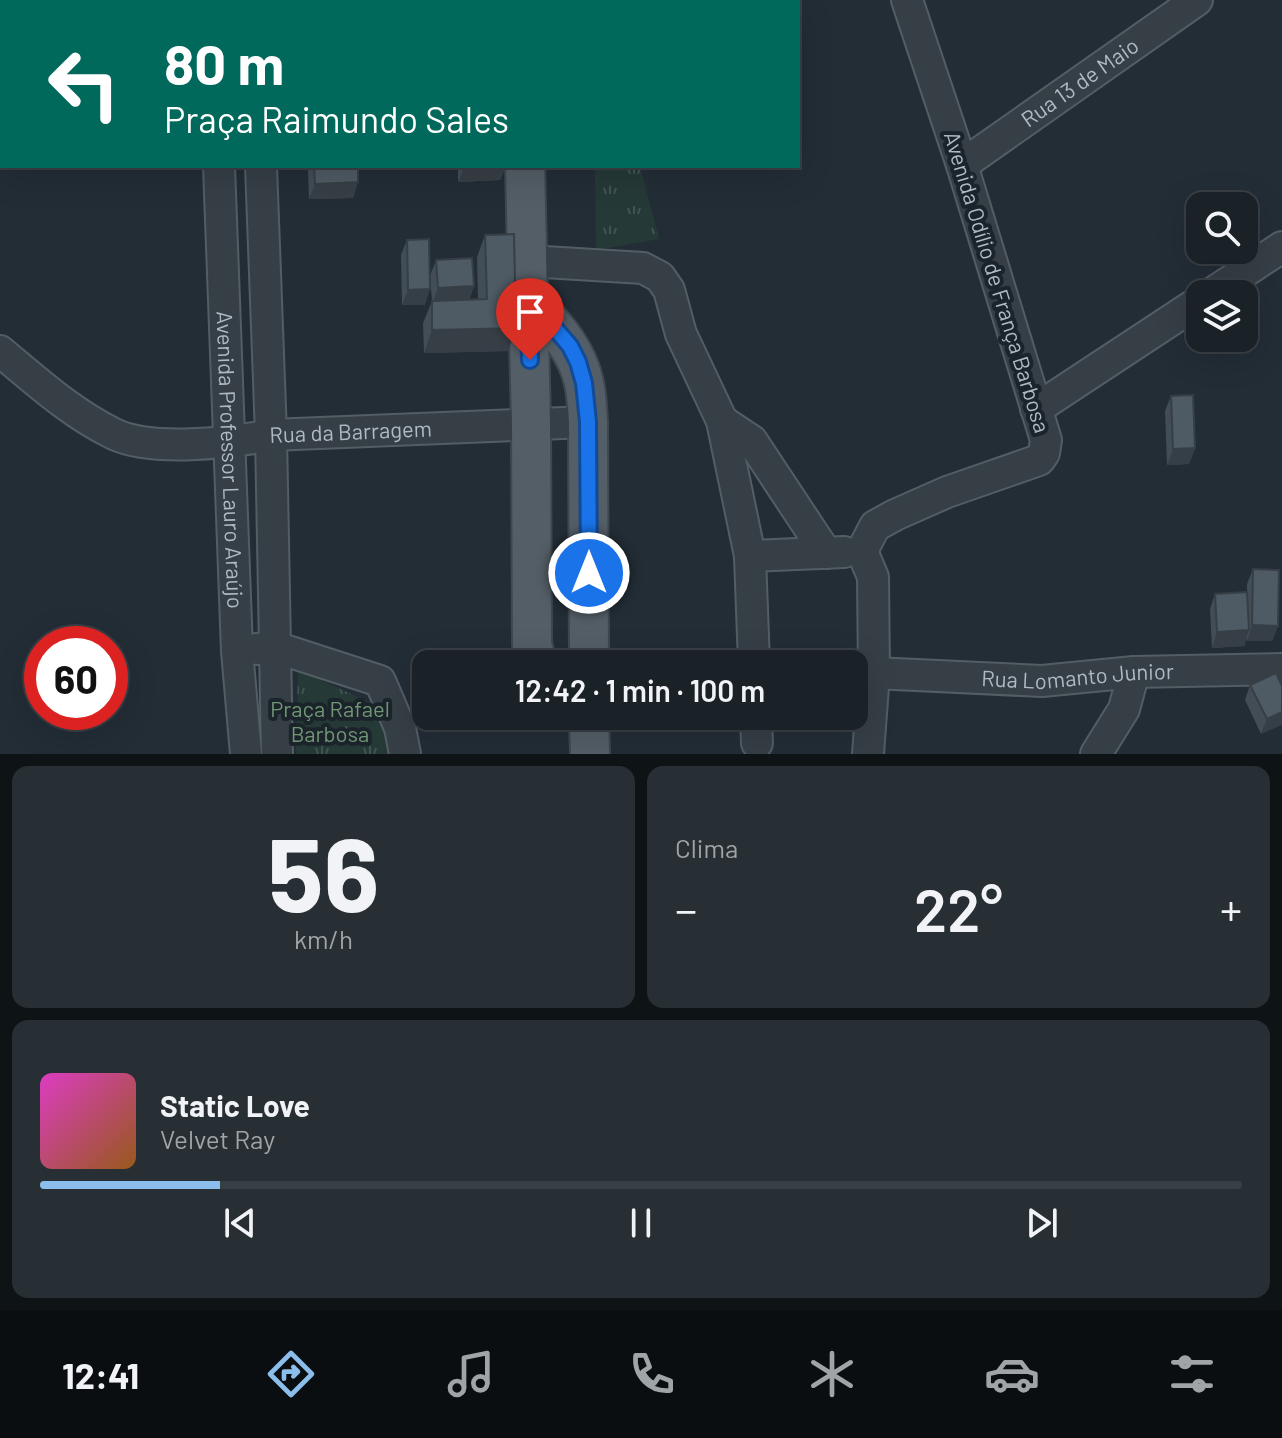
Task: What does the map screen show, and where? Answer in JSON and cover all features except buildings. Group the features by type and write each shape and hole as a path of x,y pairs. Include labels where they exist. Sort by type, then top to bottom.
{"main road":[{"path":"525,168 534,650"},
{"path":"528,279 570,346 584,383 588,422 589,650"}],"street":[{"name":"Avenida Odílio de França Barbosa","path":"862,551 875,526 947,492 1039,460 1044,453 1046,440 962,165 907,0"},
{"name":"Rua 13 de Maio","path":"962,165 1197,0"},
{"name":"Avenida Professor Lauro Araújo","path":"219,168 237,651 246,754"},
{"name":"Avenida Professor Lauro Araújo","path":"261,168 271,435 277,754"},
{"path":"1232,280 1282,247"},
{"path":"528,279 643,268 660,277 669,290 681,334 722,421 750,556 753,650"},
{"path":"1036,409 1186,310"},
{"name":"Rua da Barragem","path":"0,351 58,400 115,435 149,444 230,442 271,435 588,422"},
{"path":"722,421 752,441 826,553"},
{"path":"750,556 862,551 873,577 874,673 868,754"},
{"path":"237,651 275,647 380,681 400,728 405,754"},
{"name":"Rua Lomanto Junior","path":"874,673 1042,681 1134,672 1282,669"},
{"path":"1096,754 1124,709 1134,672"}],"green space":[{"path":"595,168 641,168 659,239 596,250"},
{"name":"Praça Rafael Barbosa","path":"298,670 383,708 402,754 296,754"}],"route":[{"path":"530,360 528,297 570,346 584,383 588,422 589,573"}]}
